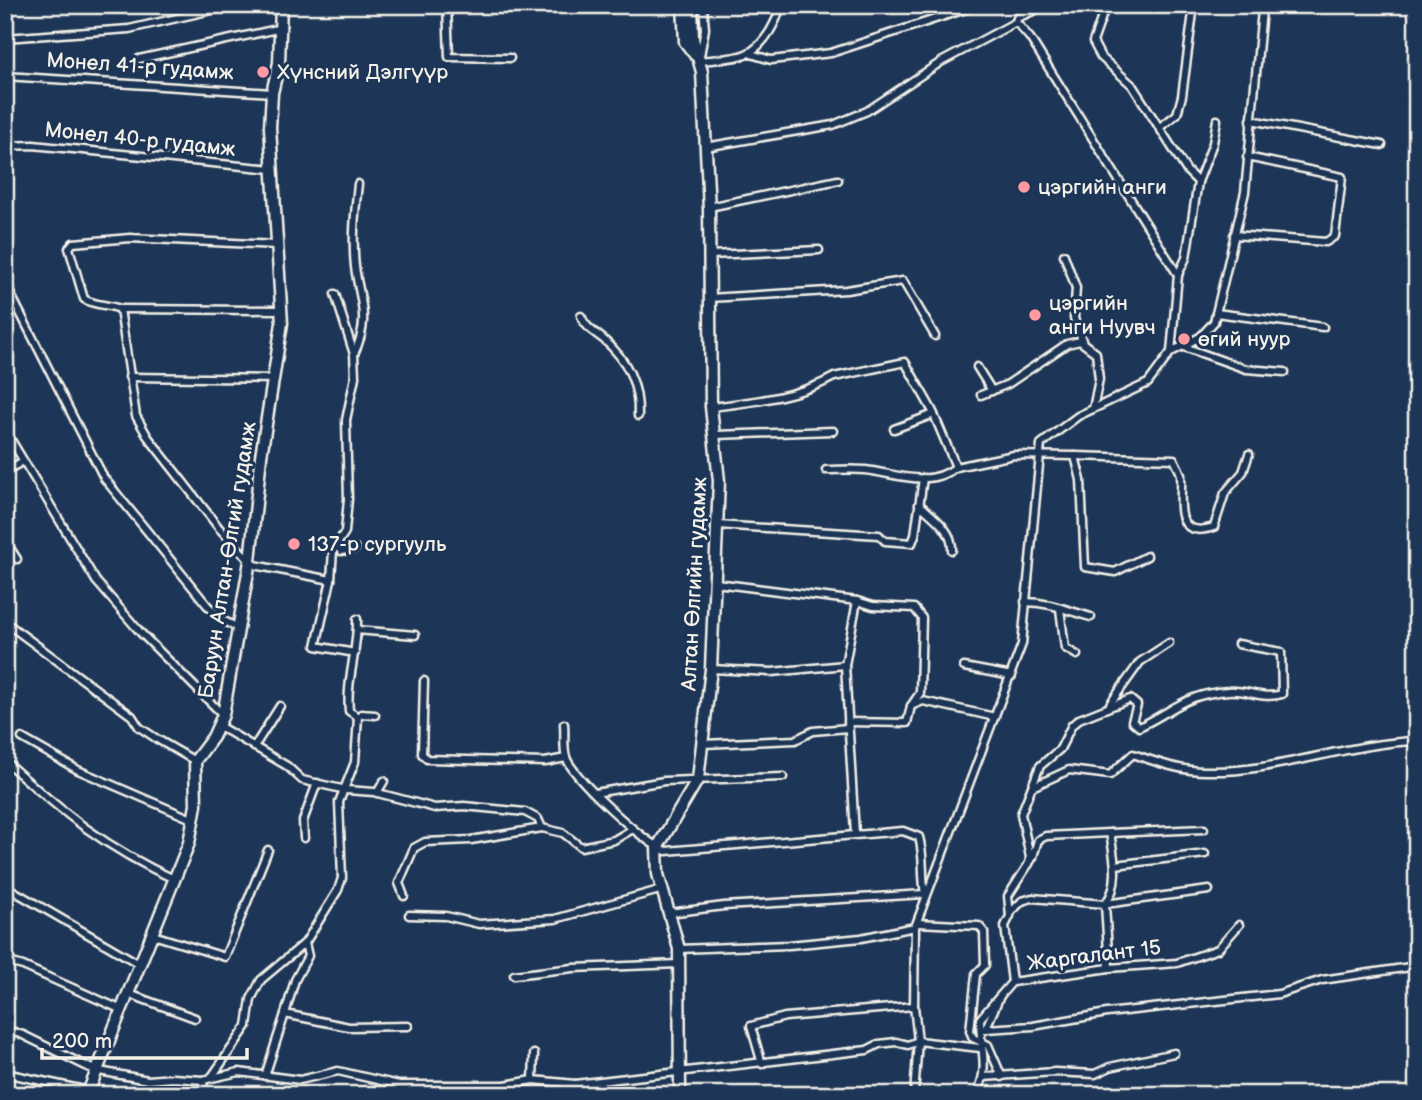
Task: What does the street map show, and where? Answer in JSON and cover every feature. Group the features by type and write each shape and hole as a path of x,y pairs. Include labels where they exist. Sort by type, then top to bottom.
{"main road":[{"name":"Баруун Алтан-Өлгий гудамж","path":"195,761 219,726 223,715 250,563 261,456 275,379 282,310 272,169 272,93 279,63 281,5"},
{"name":"Алтан Өлгийн гудамж","path":"683,5 685,42 699,61"},
{"name":"Алтан Өлгийн гудамж","path":"657,848 698,779 711,669 716,583 719,481 711,407 709,207 699,61 693,39 692,5"},
{"path":"88,1093 176,880 195,821 195,761"},
{"path":"657,848 680,964 680,1095"}],"street":[{"path":"5,38 128,29 234,5"},
{"path":"447,5 449,57 510,58"},
{"path":"704,5 705,29 699,61 751,54 771,60 831,53 978,5"},
{"path":"751,54 759,48 774,23 780,5"},
{"path":"705,147 833,125 852,119 948,58 1016,22 1017,18 1047,5"},
{"path":"1106,5 1093,42 1101,57 1132,85 1187,171 1198,182"},
{"path":"1159,128 1177,114 1182,96 1194,5"},
{"path":"1171,352 1184,347 1214,322 1234,235 1239,229 1245,192 1262,10 1259,5"},
{"path":"1280,5 1306,5"},
{"path":"1016,22 1034,45 1178,275"},
{"path":"139,59 282,28"},
{"name":"Монел 41-р гудамж","path":"5,76 272,93"},
{"path":"914,1095 918,1041 914,1006 916,925 925,894 1012,676 1022,644 1041,444 1078,416 1148,383 1171,352 1178,275 1185,258 1198,182 1213,144 1217,120"},
{"path":"1251,120 1382,145"},
{"name":"Монел 40-р гудамж","path":"5,146 33,145 272,169"},
{"path":"1234,235 1326,243 1335,236 1339,213 1342,177 1247,157"},
{"path":"709,207 838,180"},
{"path":"354,354 365,325 355,268 354,224 358,184"},
{"path":"276,245 130,238 74,243 69,248 84,299 95,306 108,304 120,309 282,310"},
{"path":"710,255 819,250"},
{"path":"1064,255 1076,288 1074,318 1083,342 1096,353 1098,366 1093,410"},
{"path":"709,298 846,290 903,281 935,336"},
{"path":"5,283 74,425 104,478 207,605 222,620 238,628"},
{"path":"335,294 354,354 355,377 346,420 345,531 335,546 331,580 316,646 355,653"},
{"path":"120,309 126,334 129,377 136,416 148,437 250,563 331,580"},
{"path":"1216,313 1323,327"},
{"path":"581,316 586,327 620,355 639,396 638,416"},
{"path":"981,395 1008,384 1067,344 1083,342"},
{"path":"1184,347 1246,369 1285,372"},
{"path":"711,407 769,398 824,383 834,377 905,362 934,414 956,467"},
{"path":"977,368 992,390"},
{"path":"129,377 275,379"},
{"path":"894,429 934,414"},
{"path":"5,430 96,581 140,632 223,715"},
{"path":"716,435 833,431"},
{"path":"826,470 866,470 896,478 923,478 956,467 1014,455 1039,453 1174,459 1181,473 1178,507 1181,516 1187,523 1204,530 1214,527 1225,493 1243,472 1249,454"},
{"path":"1075,456 1081,481 1084,568 1115,572 1146,556"},
{"path":"5,472 23,461"},
{"path":"717,525 879,535 885,541 912,542 923,478"},
{"path":"919,504 944,527 952,540 952,550"},
{"path":"5,540 17,559"},
{"path":"335,546 341,551 355,548"},
{"path":"704,744 795,740 813,731 848,725 907,723 911,706 919,693 922,618 914,608 873,606 857,601 716,583"},
{"path":"855,834 845,665 857,601"},
{"path":"1025,602 1052,603 1060,609 1091,617"},
{"path":"1060,609 1065,648 1077,655"},
{"path":"357,619 348,699 349,711 358,718"},
{"path":"5,622 132,716 148,733 195,761"},
{"path":"357,630 415,635"},
{"path":"1109,705 1140,662 1169,643"},
{"path":"1029,864 1028,842 1021,814 1040,765 1065,742 1072,725 1109,705 1135,701 1137,705 1132,721 1139,727 1197,695 1232,690 1272,697 1282,694 1282,652 1238,645"},
{"path":"711,669 772,672 845,665"},
{"path":"964,667 1012,676"},
{"path":"424,681 422,754 427,759 545,762 566,758"},
{"path":"911,706 923,701 995,717"},
{"path":"254,747 280,706"},
{"path":"358,718 361,715 375,715"},
{"path":"204,1095 207,1079 247,1026 251,999 261,980 305,943 338,890 342,878 339,802 355,762 358,718"},
{"path":"564,724 566,758 631,830 657,848 666,851 903,831 919,837 926,862 922,877 925,894"},
{"path":"219,726 287,766 302,780 346,790 377,793 435,808 464,806 525,812 538,819 542,828"},
{"path":"22,738 78,770 195,821"},
{"path":"1032,787 1069,770 1110,775 1133,754 1166,765 1205,771 1272,765 1380,742 1417,741"},
{"path":"5,761 52,805 97,838 176,880"},
{"path":"595,793 698,779 735,781 783,777"},
{"path":"377,793 384,781"},
{"path":"304,838 303,821 317,783"},
{"path":"404,896 399,883 414,848 425,842 471,840 542,828 563,833 581,847 614,840 631,830"},
{"path":"1012,982 1006,926 1010,913 1008,896 1029,864 1041,837 1203,829"},
{"path":"340,832 348,841"},
{"path":"1109,968 1104,904 1113,894 1115,865 1110,833"},
{"path":"153,935 225,957 268,850"},
{"path":"1115,865 1205,853"},
{"path":"5,886 141,965"},
{"path":"409,915 446,916 479,924 555,919 663,889"},
{"path":"1010,913 1022,901 1032,898 1104,904 1209,890"},
{"path":"669,913 724,906 925,894"},
{"path":"678,949 825,941 916,925 979,926 984,932 985,965 976,974 970,1011 970,1031 973,1038 982,1034 1107,1013 1279,994 1322,980 1417,966"},
{"name":"Жаргалант 15","path":"982,1034 1001,994 1012,982 1109,968 1177,963 1218,948 1239,925"},
{"path":"265,1076 295,980 308,956 305,943"},
{"path":"5,961 23,966 122,1010"},
{"path":"513,975 573,968 680,964"},
{"path":"129,994 195,1018"},
{"path":"762,1064 751,1026 785,1017 914,1006"},
{"path":"285,1014 349,1027 408,1026"},
{"path":"5,1029 98,1070 148,1080 207,1079 239,1072 300,1080 338,1071 399,1084 505,1085 533,1080 575,1084 762,1064 867,1050 879,1044 896,1042 908,1045 918,1041 980,1048"},
{"path":"977,1095 986,1067 980,1048 982,1034"},
{"path":"982,1034 996,1058 1002,1077"},
{"path":"984,1077 1055,1072 1095,1074 1110,1067 1174,1053"},
{"path":"533,1080 534,1054"},
{"path":"5,1073 88,1093"},
{"path":"399,1084 399,1095"},
{"path":"551,1095 575,1084"},
{"path":"505,1085 535,1095"}],"place":[{"name":"Хүнсний Дэлгүүр","path":"263,72"},
{"name":"цэргийн анги","path":"1024,187"},
{"name":"цэргийн анги Нуувч","path":"1035,315"},
{"name":"өгий нуур","path":"1184,339"},
{"name":"137-р сургууль","path":"294,544"}]}
